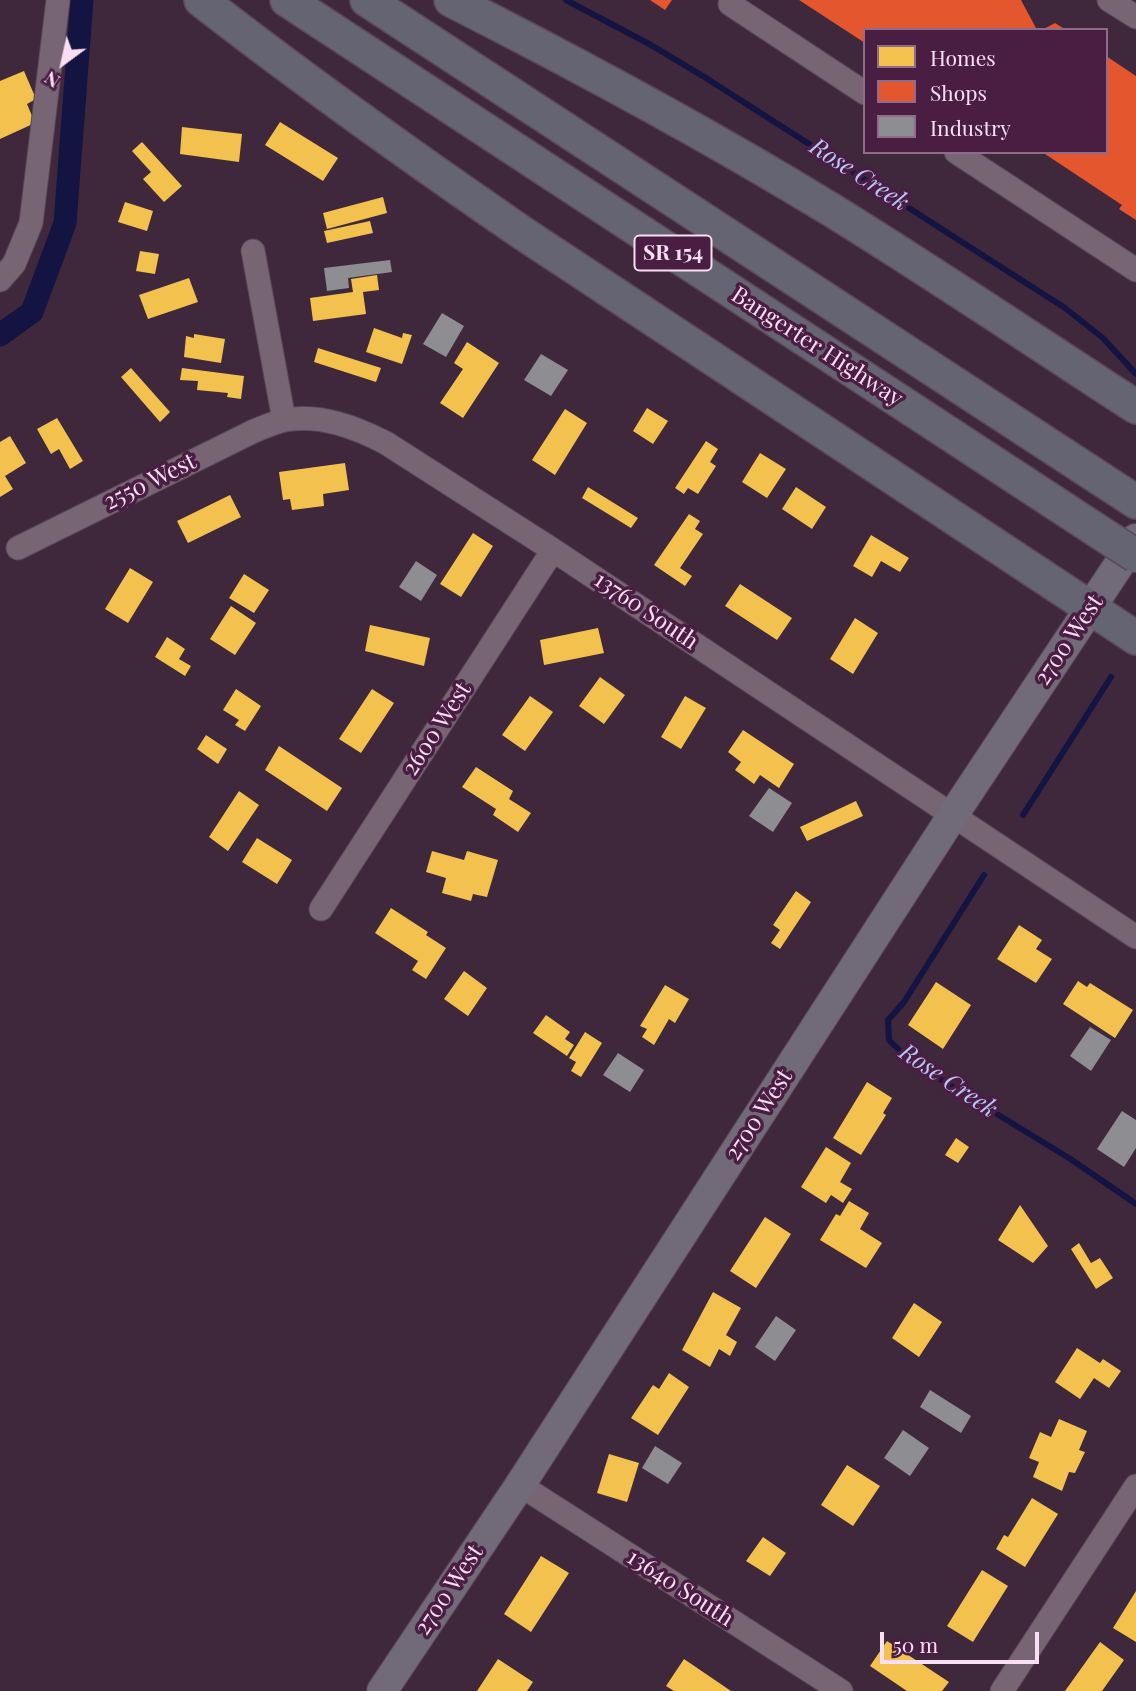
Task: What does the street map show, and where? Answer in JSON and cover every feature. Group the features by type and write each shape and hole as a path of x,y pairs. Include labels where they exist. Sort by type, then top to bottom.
{"highway":[{"path":"201,0 326,96 499,217 1136,638"},
{"name":"Bangerter Highway","path":"287,0 1136,556"},
{"name":"Bangerter Highway","path":"368,0 1136,502"},
{"path":"450,0 603,80 761,168 897,251 1136,407"}],"main road":[{"name":"2700 West","path":"382,1691 520,1485 953,815 1136,539"}],"street":[{"path":"0,280 14,264 31,223 58,0"},
{"path":"733,0 730,4 863,92"},
{"path":"1110,0 1136,17"},
{"path":"959,154 1136,270"},
{"path":"253,251 284,420"},
{"name":"2550 West","path":"18,548 254,431 284,420"},
{"name":"13760 South","path":"284,420 338,422 386,443 553,550 1136,937"},
{"name":"2600 West","path":"321,909 553,550"},
{"name":"13640 South","path":"520,1485 841,1691"},
{"path":"1002,1691 1136,1486"}],"building: Homes":[{"path":"24,71 36,99 27,104 35,123 0,139 0,81"},
{"path":"280,122 338,158 323,181 265,145"},
{"path":"182,127 242,134 239,162 180,154"},
{"path":"142,142 182,186 164,202 143,179 151,172 132,151"},
{"path":"383,197 387,213 327,229 323,213"},
{"path":"125,202 153,211 147,231 118,222"},
{"path":"370,221 373,233 327,243 324,231"},
{"path":"140,251 159,254 155,274 136,271"},
{"path":"377,275 379,290 363,292 366,314 313,321 310,298 353,292 351,279"},
{"path":"189,278 198,302 148,319 139,295"},
{"path":"374,328 402,338 403,333 412,335 402,364 366,352"},
{"path":"194,334 225,339 221,363 184,357 186,336 194,338"},
{"path":"467,342 499,363 463,418 440,403 463,369 454,363"},
{"path":"318,348 381,368 376,382 314,362"},
{"path":"131,368 170,412 160,422 121,377"},
{"path":"182,368 244,376 241,399 227,397 228,393 197,390 198,381 180,380"},
{"path":"647,408 668,421 653,444 633,431"},
{"path":"565,409 587,423 555,475 532,460"},
{"path":"57,418 83,461 70,469 59,449 51,454 37,429"},
{"path":"10,436 26,463 5,476 13,489 0,497 0,442"},
{"path":"706,441 718,449 710,462 716,466 698,494 688,488 684,494 675,488"},
{"path":"760,453 786,469 767,498 742,482"},
{"path":"345,463 349,490 323,494 324,506 292,510 290,499 283,500 279,472"},
{"path":"588,487 638,518 631,528 582,498"},
{"path":"796,487 826,507 812,529 782,509"},
{"path":"230,495 241,517 188,543 177,521"},
{"path":"689,514 700,521 695,529 703,534 680,568 692,576 685,586 654,565"},
{"path":"473,533 493,546 461,597 440,584"},
{"path":"871,535 909,558 900,572 881,561 872,577 853,566"},
{"path":"130,568 153,582 128,623 105,609"},
{"path":"244,574 269,590 254,613 229,598"},
{"path":"740,584 792,618 777,640 725,606"},
{"path":"231,606 256,623 235,655 210,639"},
{"path":"855,618 878,633 853,674 830,659"},
{"path":"370,625 430,638 424,666 365,651"},
{"path":"598,628 604,653 544,665 540,640"},
{"path":"167,637 185,649 179,659 191,666 185,676 155,657"},
{"path":"600,677 625,695 604,724 579,706"},
{"path":"236,689 261,706 245,731 235,725 239,720 223,710"},
{"path":"372,689 394,703 361,753 339,739"},
{"path":"530,696 553,712 525,751 502,735"},
{"path":"685,696 706,708 681,749 661,737"},
{"path":"743,730 794,764 779,788 760,775 754,784 735,770 741,762 728,752"},
{"path":"206,735 227,749 218,764 197,749"},
{"path":"279,746 342,788 327,811 265,770"},
{"path":"476,767 513,791 509,799 531,813 518,832 493,815 496,809 462,787"},
{"path":"239,791 259,805 228,851 209,837"},
{"path":"856,801 863,816 807,841 800,827"},
{"path":"257,838 292,860 277,884 242,862"},
{"path":"432,851 464,860 467,851 498,860 487,897 473,894 471,901 442,893 446,878 426,872"},
{"path":"796,891 811,902 780,949 771,943 780,930 773,925"},
{"path":"391,908 428,932 426,935 446,948 426,979 412,970 418,961 375,933"},
{"path":"1019,925 1042,940 1036,949 1052,959 1036,983 997,959"},
{"path":"464,971 487,988 468,1016 444,999"},
{"path":"1078,981 1087,987 1090,983 1133,1010 1115,1038 1063,1004"},
{"path":"936,982 971,1005 943,1049 908,1025"},
{"path":"665,985 689,999 675,1023 669,1019 654,1045 642,1037 647,1029 640,1026"},
{"path":"546,1015 570,1032 565,1039 574,1045 567,1056 533,1033"},
{"path":"585,1032 602,1043 581,1077 571,1071 576,1062 569,1058"},
{"path":"867,1082 892,1098 883,1113 886,1115 861,1155 833,1138"},
{"path":"956,1138 969,1147 958,1163 945,1155"},
{"path":"826,1147 851,1163 840,1182 852,1189 843,1203 831,1195 826,1203 801,1187"},
{"path":"849,1201 869,1213 860,1229 882,1243 866,1268 820,1240 836,1214 840,1216"},
{"path":"1020,1205 1048,1246 1033,1263 998,1240"},
{"path":"765,1217 791,1234 756,1288 730,1271"},
{"path":"1079,1243 1091,1263 1100,1258 1113,1278 1096,1289 1071,1249"},
{"path":"713,1292 741,1308 726,1335 737,1342 730,1356 719,1349 710,1367 682,1350"},
{"path":"914,1303 942,1322 919,1357 892,1338"},
{"path":"1077,1348 1100,1363 1103,1359 1121,1371 1109,1388 1094,1378 1080,1399 1055,1382"},
{"path":"669,1373 689,1387 658,1435 631,1418 653,1385 659,1389"},
{"path":"1059,1419 1087,1431 1079,1450 1085,1452 1075,1473 1069,1472 1062,1491 1033,1477 1039,1462 1029,1458 1040,1432 1051,1437"},
{"path":"609,1454 639,1463 627,1502 597,1493"},
{"path":"847,1465 880,1486 853,1526 821,1505"},
{"path":"1032,1498 1058,1514 1025,1567 996,1549 1004,1535 1008,1537"},
{"path":"763,1537 786,1553 770,1576 746,1561"},
{"path":"541,1556 569,1573 531,1632 504,1614"},
{"path":"982,1570 1008,1586 973,1642 947,1626"},
{"path":"1136,1591 1136,1642 1113,1628"},
{"path":"887,1641 949,1682 942,1691 907,1691 870,1666"},
{"path":"1100,1642 1124,1660 1102,1691 1065,1691"},
{"path":"498,1659 533,1682 527,1691 477,1691"},
{"path":"684,1659 731,1691 674,1691 666,1686"}],"building: Shops":[{"path":"650,0 672,0 665,10"},
{"path":"799,0 1021,0 1036,28 863,28 863,42"},
{"path":"1055,23 1063,28 1046,28"},
{"path":"1108,57 1136,76 1136,220 1119,209 1122,205 1045,154 1108,154"}],"building: Industry":[{"path":"390,260 392,272 348,278 349,288 327,291 324,268"},
{"path":"442,313 464,326 446,357 423,344"},
{"path":"541,354 568,370 551,396 524,380"},
{"path":"416,561 437,575 421,601 399,587"},
{"path":"769,788 792,803 773,832 749,816"},
{"path":"1090,1027 1111,1040 1091,1071 1070,1056"},
{"path":"618,1053 644,1070 630,1092 603,1075"},
{"path":"1122,1111 1136,1120 1136,1148 1124,1167 1097,1149"},
{"path":"776,1316 796,1330 775,1361 755,1347"},
{"path":"930,1390 971,1416 961,1433 920,1407"},
{"path":"903,1430 929,1448 910,1476 884,1458"},
{"path":"655,1446 682,1463 668,1484 642,1468"}],"waterway":[{"path":"0,335 32,312 65,223 82,0"},
{"name":"Rose Creek","path":"566,0 706,78 1065,308 1103,338 1136,374"},
{"name":"Rose Creek","path":"1023,815 1111,677"},
{"name":"Rose Creek","path":"984,875 904,1002 888,1020 889,1040 909,1060 1072,1160 1136,1204"}]}
